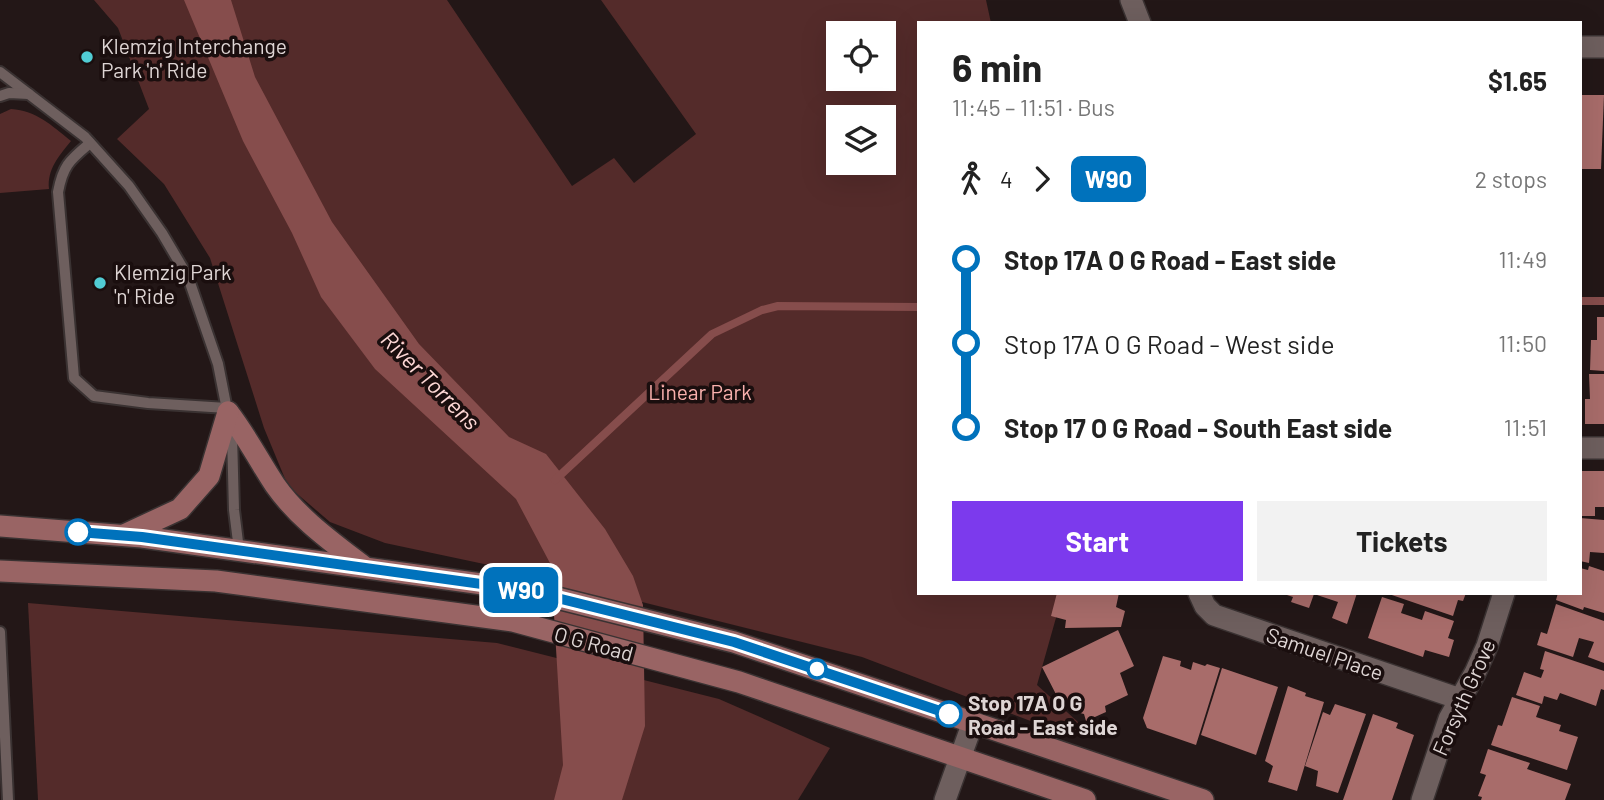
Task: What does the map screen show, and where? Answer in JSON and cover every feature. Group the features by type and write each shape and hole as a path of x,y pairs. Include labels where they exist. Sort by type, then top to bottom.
{"main road":[{"path":"123,535 180,509 209,476 227,410"},
{"path":"227,410 248,438 275,485 301,515 366,568"},
{"name":"O G Road","path":"0,526 123,535 525,590 734,642 1203,800"},
{"path":"239,550 242,585"},
{"name":"O G Road","path":"0,571 216,581 513,621 725,678 1084,800"}],"street":[{"path":"1131,0 1139,21"},
{"path":"1582,47 1604,47"},
{"path":"1582,448 1604,448"},
{"name":"Samuel Place","path":"1200,595 1205,606 1214,615 1460,699"},
{"name":"Forsyth Grove","path":"1422,800 1449,719 1487,646 1503,595"},
{"path":"945,800 973,722"}],"lane":[{"path":"0,72 57,114 90,143 129,186 162,233 188,277 218,364 232,435 234,510 239,550"},
{"path":"0,96 9,93 29,94"},
{"path":"90,143 68,161 62,171 58,192 74,378 94,396 227,410"},
{"path":"0,632 8,800"}],"green space":[{"name":"Linear Park","path":"94,0 447,0 572,186 614,158 634,183 696,134 601,0 986,0 991,21 917,21 917,595 1062,595 1037,685 1078,722 1073,737 862,657 526,573 385,543 330,522 288,486 264,428 210,258 164,184 117,139 149,109 118,28"},
{"path":"11,109 36,116 71,141 52,169 49,189 0,193 0,114"},
{"path":"28,603 497,643 719,699 830,748 798,800 38,800"}],"water":[{"name":"River Torrens","path":"184,0 231,0 255,77 332,222 419,344 509,437 546,454 605,529 633,576 643,605 645,726 622,800 554,800 563,765 551,565 516,499 375,369 321,297 292,233 243,141"}],"building":[{"path":"1582,95 1604,95 1601,169 1582,169"},
{"path":"1597,317 1604,317 1604,371 1590,370 1591,340 1597,340"},
{"path":"1589,374 1604,374 1604,424 1585,424 1585,399 1590,399"},
{"path":"1582,471 1604,471 1604,507 1595,507 1595,516 1582,516"},
{"path":"1582,518 1604,520 1604,553 1590,552 1589,563 1582,561"},
{"path":"1589,566 1604,571 1604,613 1584,607 1583,610 1556,600 1557,595 1582,595 1582,568 1588,570"},
{"path":"1056,595 1119,595 1116,607 1125,611 1121,627 1065,628 1066,620 1051,616"},
{"path":"1287,595 1314,595 1309,608 1291,602 1293,597"},
{"path":"1317,595 1356,595 1347,624 1332,618 1338,602"},
{"path":"1392,595 1465,595 1463,601 1458,600 1453,616"},
{"path":"1382,597 1404,604 1401,613 1422,620 1425,611 1454,621 1448,638 1454,640 1449,657 1425,650 1423,657 1368,638"},
{"path":"1556,604 1604,621 1604,663 1588,657 1594,642 1579,638 1573,657 1537,645 1541,632 1547,634"},
{"path":"1118,630 1134,666 1120,673 1128,695 1105,706 1106,712 1086,721 1084,714 1076,712 1075,704 1078,702 1075,697 1061,704 1042,667"},
{"path":"1545,651 1604,671 1604,690 1601,689 1596,706 1560,693 1557,700 1544,696 1542,704 1516,695 1524,672 1541,678 1544,670 1540,669"},
{"path":"1163,656 1181,661 1180,666 1191,670 1193,662 1220,668 1196,745 1147,728 1143,718"},
{"path":"1222,668 1278,687 1256,755 1201,735"},
{"path":"1288,686 1306,693 1305,696 1324,702 1297,791 1268,782 1273,766 1265,761"},
{"path":"1512,697 1540,706 1536,717 1561,725 1559,731 1578,737 1567,770 1491,745 1498,725 1502,726"},
{"path":"1335,704 1366,714 1338,793 1316,786 1318,771 1305,766 1323,712 1330,715"},
{"path":"1373,714 1398,723 1396,728 1414,735 1392,800 1343,800"},
{"path":"1488,749 1530,763 1527,769 1571,784 1565,800 1481,800 1482,797 1478,796 1486,775 1480,773"}],"waterway":[{"path":"1582,301 1604,301"},
{"path":"555,480 712,334 762,310 778,306 917,307"}],"bus line":[{"name":"W90","path":"78,532 142,537 525,590 734,642 949,714"}],"place":[{"name":"Klemzig Interchange Park 'n' Ride","path":"87,57"},
{"name":"Klemzig Park 'n' Ride","path":"100,283"},
{"name":"Stop 17A O G Road - East side","path":"949,714"}]}
